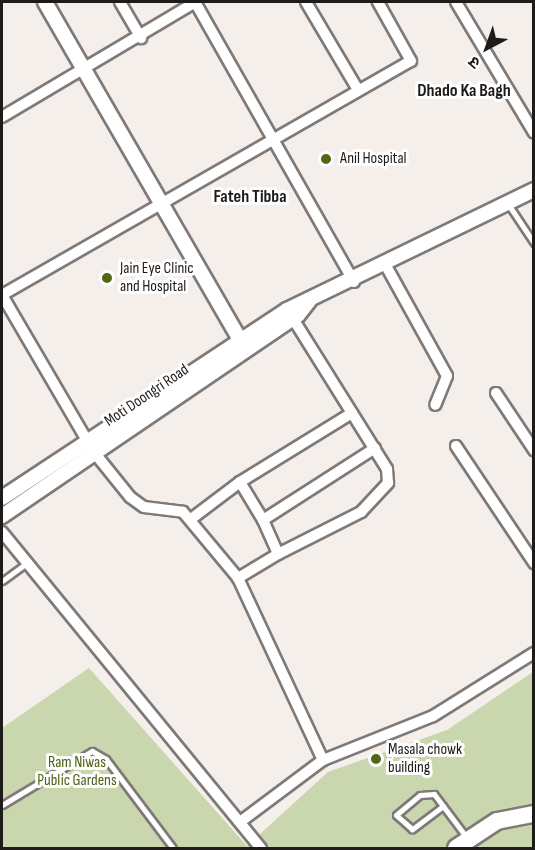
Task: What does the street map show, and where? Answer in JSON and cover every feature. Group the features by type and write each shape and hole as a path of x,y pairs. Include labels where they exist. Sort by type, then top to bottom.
{"main road":[{"path":"462,844 497,821 534,814"}],"street":[{"path":"45,2 242,343"},
{"path":"120,2 141,38"},
{"path":"2,117 141,38 196,2 354,282"},
{"path":"306,2 358,90"},
{"path":"323,760 238,578 191,519 173,509 136,503 90,445 2,295 358,90 411,62 378,2"},
{"path":"456,2 534,133"},
{"name":"Moti Doongri Road","path":"2,498 152,406 242,343 309,301 354,282 385,264 534,190"},
{"path":"385,264 447,376 435,405"},
{"path":"238,578 279,554 337,526 379,496 388,483 387,469 375,448 289,314"},
{"path":"496,393 534,450"},
{"path":"191,519 240,482 352,413"},
{"name":"Moti Doongri Road","path":"2,516 90,445"},
{"path":"456,446 534,563"},
{"path":"263,520 375,448"},
{"path":"240,482 263,520 279,554"},
{"path":"2,532 261,849"},
{"path":"240,822 323,760 433,716 534,652"}],"lane":[{"path":"508,204 534,243"},
{"path":"2,581 27,563"},
{"path":"2,805 92,751 106,759 173,849"},
{"path":"443,806 412,829 396,815 425,793 434,794 443,806 462,844"}],"green space":[{"name":"Ram Niwas Public Gardens","path":"89,668 247,846 328,772 447,730 533,672 533,848 2,848 2,728"}],"place":[{"name":"Anil Hospital","path":"326,159"},
{"name":"Jain Eye Clinic and Hospital","path":"107,278"},
{"name":"Masala chowk building","path":"376,759"}],"district":[{"name":"Dhado Ka Bagh","path":"464,91"},
{"name":"Fateh Tibba","path":"250,197"}]}
